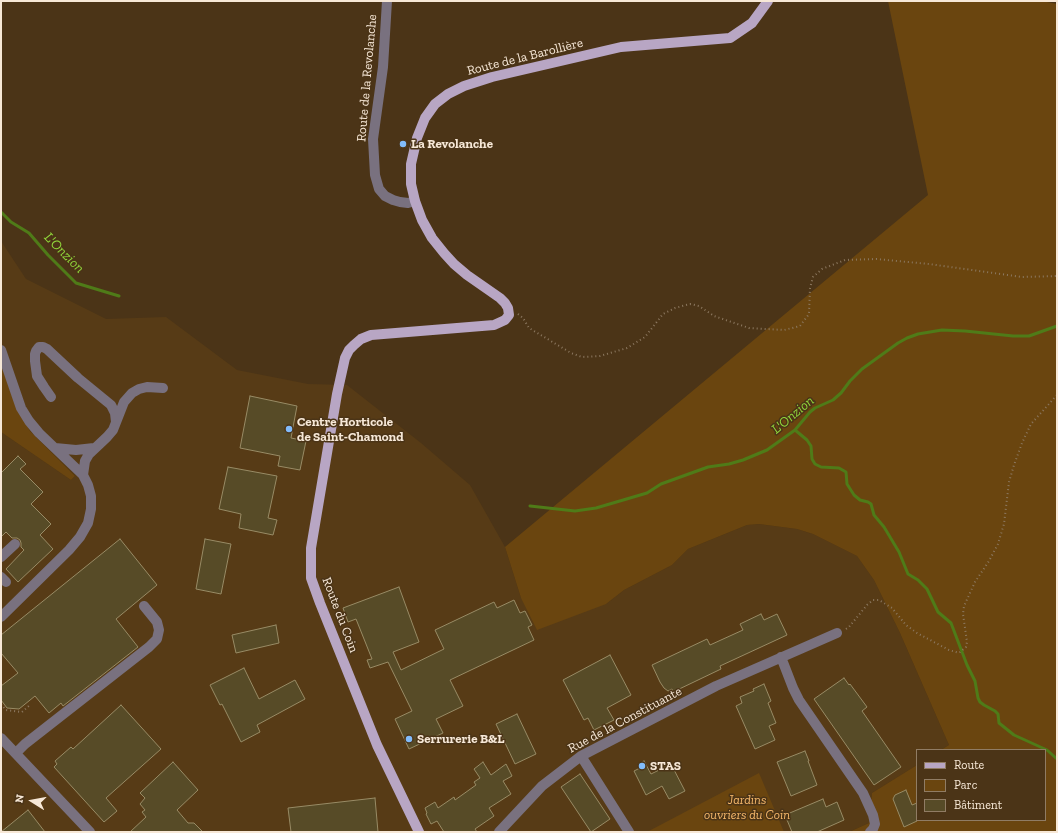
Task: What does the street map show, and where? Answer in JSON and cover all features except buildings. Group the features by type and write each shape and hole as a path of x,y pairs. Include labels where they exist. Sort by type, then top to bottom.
{"main road":[{"name":"Route de la Barollière","path":"508,308 500,298 467,275 444,253 432,238 422,220 415,202 411,184 412,164 417,138 425,118 435,104 448,94 464,86 492,77 621,47 730,38 752,23 768,1"},
{"name":"Route du Coin","path":"419,832 377,745 311,578 311,548 337,394 345,358 349,350 361,339 372,336 494,325 506,320 509,315 508,308"}],"street":[{"name":"Route de la Revolanche","path":"387,1 383,67 373,139 375,175 379,189 385,196 400,202 415,202"},
{"path":"51,397 37,376 35,361 36,350 42,347 47,349 78,378 111,405 115,413 116,422"},
{"path":"1,350 21,408 29,421 39,433 83,475 91,496 91,509 88,523 80,537 69,550 1,617"},
{"path":"83,475 85,461 88,454 113,430 124,402 132,393 138,389 147,387 163,388"},
{"path":"55,448 76,450 94,448"},
{"path":"1,557 16,544"},
{"path":"16,753 25,744 149,647 157,639 159,630 157,622 144,606"},
{"name":"Rue de la Constituante","path":"499,832 542,786 581,756 716,686 837,633"},
{"path":"781,657 799,700 863,794 873,815 875,824 870,832"},
{"path":"1,738 90,832"},
{"path":"581,756 629,832"}],"path":[{"path":"508,308 523,318 529,328 571,353 582,357 600,356 627,348 645,337 663,314 675,308 690,304 699,306 714,316 749,328 784,330 800,326 809,314 812,277 822,269 845,260 876,259 929,264 1022,277 1057,276"},
{"path":"837,633 849,627 873,600 879,600 892,608 906,625 917,633 949,650 959,653 966,647 968,642 963,614 964,606 975,582 998,544 1004,524 1014,465 1031,424 1057,395"},
{"path":"1,704 6,710 22,712 31,704"}],"shaded area":[{"path":"1,241 26,279 106,319 166,317 237,370 308,384 347,385 421,443 470,485 505,547 521,598 606,604 624,590 672,565 688,549 747,525 759,524 797,529 813,534 857,556 874,580 900,633 949,745 943,749 916,749 916,766 872,793 869,823 849,832 1,832 1,432 71,480 75,476 30,431 17,408 1,364"}],"green space":[{"path":"888,1 1042,1 1057,4 1057,832 849,832 869,823 872,793 916,766 916,821 1046,821 1046,749 943,749 949,745 900,633 874,580 857,556 813,534 797,529 759,524 747,525 688,549 672,565 624,590 606,604 537,630 521,598 505,547 928,195"},
{"path":"1,364 17,408 30,431 75,476 71,480 1,432"},
{"name":"Jardins ouvriers du Coin","path":"759,773 784,832 647,832"}],"waterway":[{"name":"L'Onzion","path":"1,212 11,222 29,233 48,255 76,283 119,296"},
{"name":"L'Onzion","path":"530,506 575,511 596,508 647,493 661,484 708,467 743,460 767,450 795,430 815,408 833,400 862,369 898,343 918,334 942,330 1029,336 1057,326"},
{"path":"795,430 807,440 811,446 812,459 815,464 821,467 839,468 846,472 847,484 854,495 860,500 871,504 874,515 884,527 899,552 908,574 918,580 927,589 938,612 951,623 967,665 975,681 980,702 995,711 998,714 999,723 1014,735 1045,749"},
{"path":"1046,750 1057,759"}],"place":[{"name":"La Revolanche","path":"403,144"},
{"name":"Centre Horticole de Saint-Chamond","path":"289,429"},
{"name":"Serrurerie B&L","path":"409,739"},
{"name":"STAS","path":"642,766"}]}
